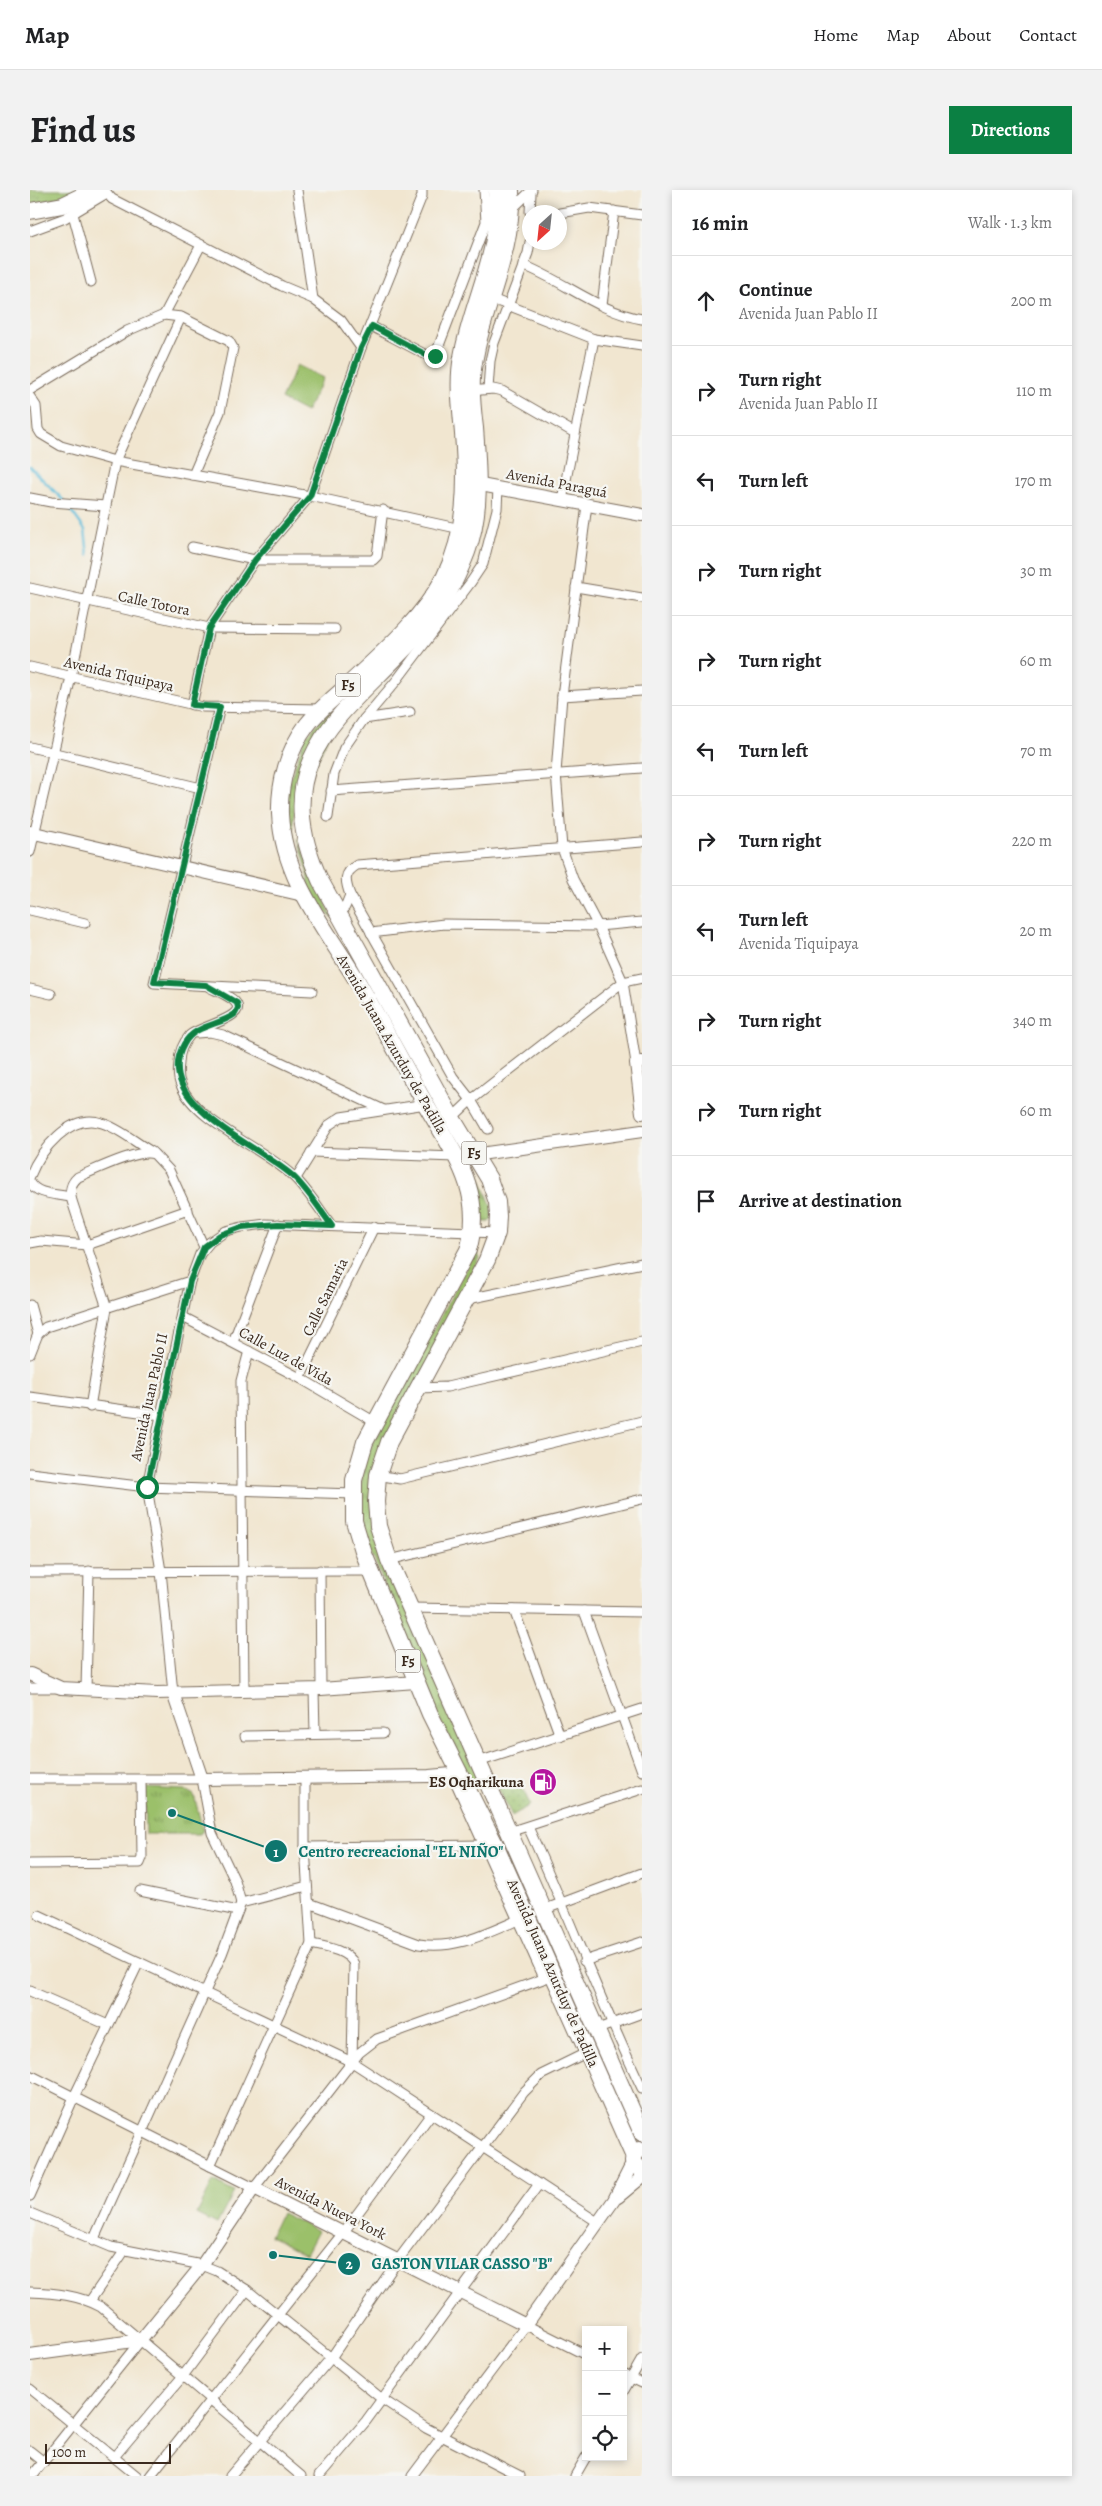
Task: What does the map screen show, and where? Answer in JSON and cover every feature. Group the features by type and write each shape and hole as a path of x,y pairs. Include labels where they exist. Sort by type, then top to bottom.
{"highway":[{"name":"Avenida Juana Azurduy de Padilla","path":"496,190 496,235 474,365 474,525 468,548 450,590 441,604 403,649 324,733 310,760 303,787 302,808 308,850 320,880 452,1118 489,1179 497,1202 496,1233 487,1260 468,1299 389,1442 378,1475 376,1515 389,1560 543,1910 603,2027 642,2133"},
{"name":"Avenida Juana Azurduy de Padilla","path":"486,296 505,254 512,209 511,190"},
{"path":"30,211 63,205 102,191"},
{"name":"Avenida Juana Azurduy de Padilla","path":"473,483 453,556 443,578 423,609 390,644 322,709 307,725 297,740 288,762 281,794 283,839 293,871 303,894 359,984 456,1157 470,1188 474,1211 473,1233 460,1267 375,1422 358,1461 353,1494 354,1521 371,1571 416,1682 468,1791 486,1824 490,1845 549,1976 588,2052 639,2166"},
{"path":"302,808 296,835 306,877 303,894 327,913 355,956 373,974"},
{"path":"468,1791 488,1783"},
{"path":"486,1824 506,1825"}],"street":[{"path":"297,190 313,299"},
{"path":"192,705 209,628 255,560 310,496 361,348 372,326 422,196 422,190"},
{"path":"372,326 432,358 435,356 486,222 484,190"},
{"path":"30,231 73,214 102,191 112,200 282,286 313,299 341,320 361,348"},
{"path":"512,209 531,192"},
{"path":"530,205 531,192"},
{"path":"567,212 589,208 642,215"},
{"path":"602,305 614,211"},
{"path":"73,214 92,282"},
{"path":"164,315 201,245"},
{"path":"528,250 494,343 490,361 473,391 502,391 575,433"},
{"path":"524,265 553,278 615,313 642,319"},
{"path":"486,296 594,339 642,346"},
{"path":"30,390 127,331 164,315 181,317 229,341 233,348 220,412 194,475"},
{"path":"30,852 32,832 71,677 115,461 181,317"},
{"path":"562,500 594,339"},
{"path":"30,397 36,406 38,429 41,434 61,446 115,461 383,510 460,529"},
{"name":"Avenida Paraguá","path":"473,483 587,505 642,513"},
{"path":"328,817 334,774 344,748 364,719 403,673 483,564 497,509 498,488"},
{"path":"30,498 51,502 106,506"},
{"path":"587,505 562,696 556,773 562,848 573,878 598,926 623,982 639,1062 642,1113"},
{"path":"192,547 255,560 373,560 377,556 383,510"},
{"path":"576,587 642,598"},
{"name":"Calle Totora","path":"30,588 209,628 335,629"},
{"name":"Avenida Tiquipaya","path":"30,667 192,705 322,709"},
{"path":"562,696 642,691"},
{"path":"220,707 183,868 154,982 312,991"},
{"path":"364,719 410,712"},
{"path":"30,748 201,788"},
{"path":"331,791 642,768"},
{"path":"32,832 303,894"},
{"path":"488,1129 471,1100 453,1077 350,896 345,876 348,870 357,865 642,842"},
{"path":"338,911 345,906 350,896"},
{"path":"30,910 85,923"},
{"path":"371,933 444,924 598,926 642,922"},
{"path":"452,1118 471,1100 623,982 642,978"},
{"path":"206,985 237,1003 238,1008 229,1019 202,1027 184,1044 179,1056 178,1071 181,1085 192,1101 211,1119 276,1162 296,1178 332,1226"},
{"path":"30,989 51,994"},
{"path":"194,1033 210,1032 223,1035 384,1110"},
{"path":"296,1178 329,1125 341,1117 426,1104"},
{"path":"30,1176 57,1135 70,1126 89,1121 101,1122 154,1154 169,1170 204,1247 215,1237 234,1229 278,1224 496,1233"},
{"path":"311,1152 456,1157 642,1131"},
{"path":"90,1407 106,1308 87,1244 70,1197 71,1186 78,1177 131,1156 150,1152 154,1154"},
{"path":"30,1182 32,1187 40,1191 70,1197"},
{"path":"30,1243 41,1241 87,1244 188,1210"},
{"path":"233,1342 278,1224"},
{"name":"Calle Samaria","path":"300,1378 374,1227"},
{"name":"Avenida Juan Pablo II","path":"204,1247 190,1281 147,1487 161,1571 173,1693 202,1779 212,1833 235,1881 239,1907"},
{"path":"468,1299 642,1262"},
{"path":"34,1332 190,1281"},
{"path":"30,1305 34,1332 30,1354"},
{"name":"Calle Luz de Vida","path":"183,1317 300,1378 375,1422"},
{"path":"418,1388 447,1387 642,1342"},
{"path":"244,1691 241,1381 249,1351"},
{"path":"30,1397 90,1407 161,1415"},
{"path":"378,1475 400,1479 642,1421"},
{"path":"30,1473 147,1487 242,1488 353,1494"},
{"path":"389,1560 642,1499"},
{"path":"315,1734 318,1689 320,1570"},
{"path":"86,1689 89,1571"},
{"path":"30,1572 371,1571"},
{"path":"410,1608 642,1612"},
{"path":"514,1610 560,1736"},
{"path":"584,1611 642,1771"},
{"path":"30,1674 62,1688"},
{"path":"30,1688 173,1693 318,1689 416,1682"},
{"path":"478,1762 642,1709"},
{"path":"245,1736 383,1733"},
{"path":"452,1774 468,1791"},
{"path":"30,1779 141,1780 428,1776 452,1774"},
{"path":"32,2476 202,2265 254,2188 352,2062 377,2039 397,2030 549,1976 518,1920 490,1845 452,1774"},
{"path":"210,2166 310,1944 305,1847 305,1778"},
{"path":"30,1864 140,1863 142,1858 141,1780"},
{"path":"506,1825 528,1826 642,1789"},
{"path":"528,1826 562,1901 584,1961 603,2027 642,2088"},
{"path":"305,1847 490,1845"},
{"path":"543,1910 562,1901 642,1872"},
{"path":"140,1891 239,1907 307,1886"},
{"path":"309,1904 419,1944 432,1946 462,1944 518,1920"},
{"path":"92,2241 205,1993 239,1907"},
{"path":"40,1915 352,2062 599,2223"},
{"path":"584,1961 642,1942"},
{"path":"310,1944 345,1954 352,1958 354,1964 352,2062"},
{"path":"30,2196 74,2097 139,1962"},
{"path":"30,1991 108,2025"},
{"path":"603,2027 642,2013"},
{"path":"230,2476 331,2358 398,2260 531,2084 552,2069 588,2052"},
{"path":"30,2075 254,2188"},
{"path":"150,2476 209,2398 279,2315 343,2233 432,2114"},
{"path":"412,2476 526,2325 639,2166"},
{"path":"319,2476 382,2399 539,2184"},
{"name":"Avenida Nueva York","path":"254,2188 526,2325"},
{"path":"30,2213 92,2241 125,2250 202,2265 217,2271 248,2290 382,2399 443,2437 520,2476"},
{"path":"90,2301 125,2250"},
{"path":"114,2457 183,2376 248,2290"},
{"path":"30,2292 70,2296 90,2301 101,2307 301,2476"},
{"path":"526,2325 582,2353"},
{"path":"30,2355 141,2340"},
{"path":"642,2359 627,2376 642,2383"},
{"path":"30,2389 138,2476"},
{"path":"30,2451 44,2462"},
{"path":"575,2476 584,2461"}],"green space":[{"path":"30,190 80,190 69,195 30,204"},
{"path":"297,365 323,378 306,412 281,399"},
{"path":"360,679 342,705 295,810 293,819 294,844 303,877 293,856 285,795 305,737"},
{"path":"298,839 333,919 309,891 308,872"},
{"path":"470,1166 476,1168 492,1207 492,1219 489,1222 484,1222 480,1217"},
{"path":"476,1250 480,1258 436,1342 371,1506 480,1780 472,1783 438,1716 371,1552 360,1508 363,1462"},
{"path":"520,1782 530,1805 512,1816 496,1784"},
{"path":"145,1788 185,1790 194,1795 203,1831 200,1834 146,1834"},
{"path":"506,1839 638,2139 633,2142 503,1840"},
{"path":"213,2181 234,2192 217,2224 197,2214"},
{"path":"281,2213 318,2231 306,2254 270,2236"}],"waterway":[{"path":"30,467 64,501"},
{"path":"67,505 85,530 88,555"}],"place":[{"name":"ES Oqharikuna","path":"543,1782"},
{"name":"Centro recreacional \"EL NIÑO\"","path":"172,1813"},
{"name":"GASTON VILAR CASSO \"B\"","path":"273,2255"}],"route":[{"path":"147,1487 190,1281 204,1247 220,1235 251,1225 332,1226 296,1178 276,1162 211,1119 192,1101 181,1085 178,1071 179,1056 190,1035 202,1027 229,1019 235,1014 238,1008 237,1003 206,985 154,982 183,868 220,707 192,705 209,628 255,560 310,496 361,348 372,326 432,358 435,356"}]}
